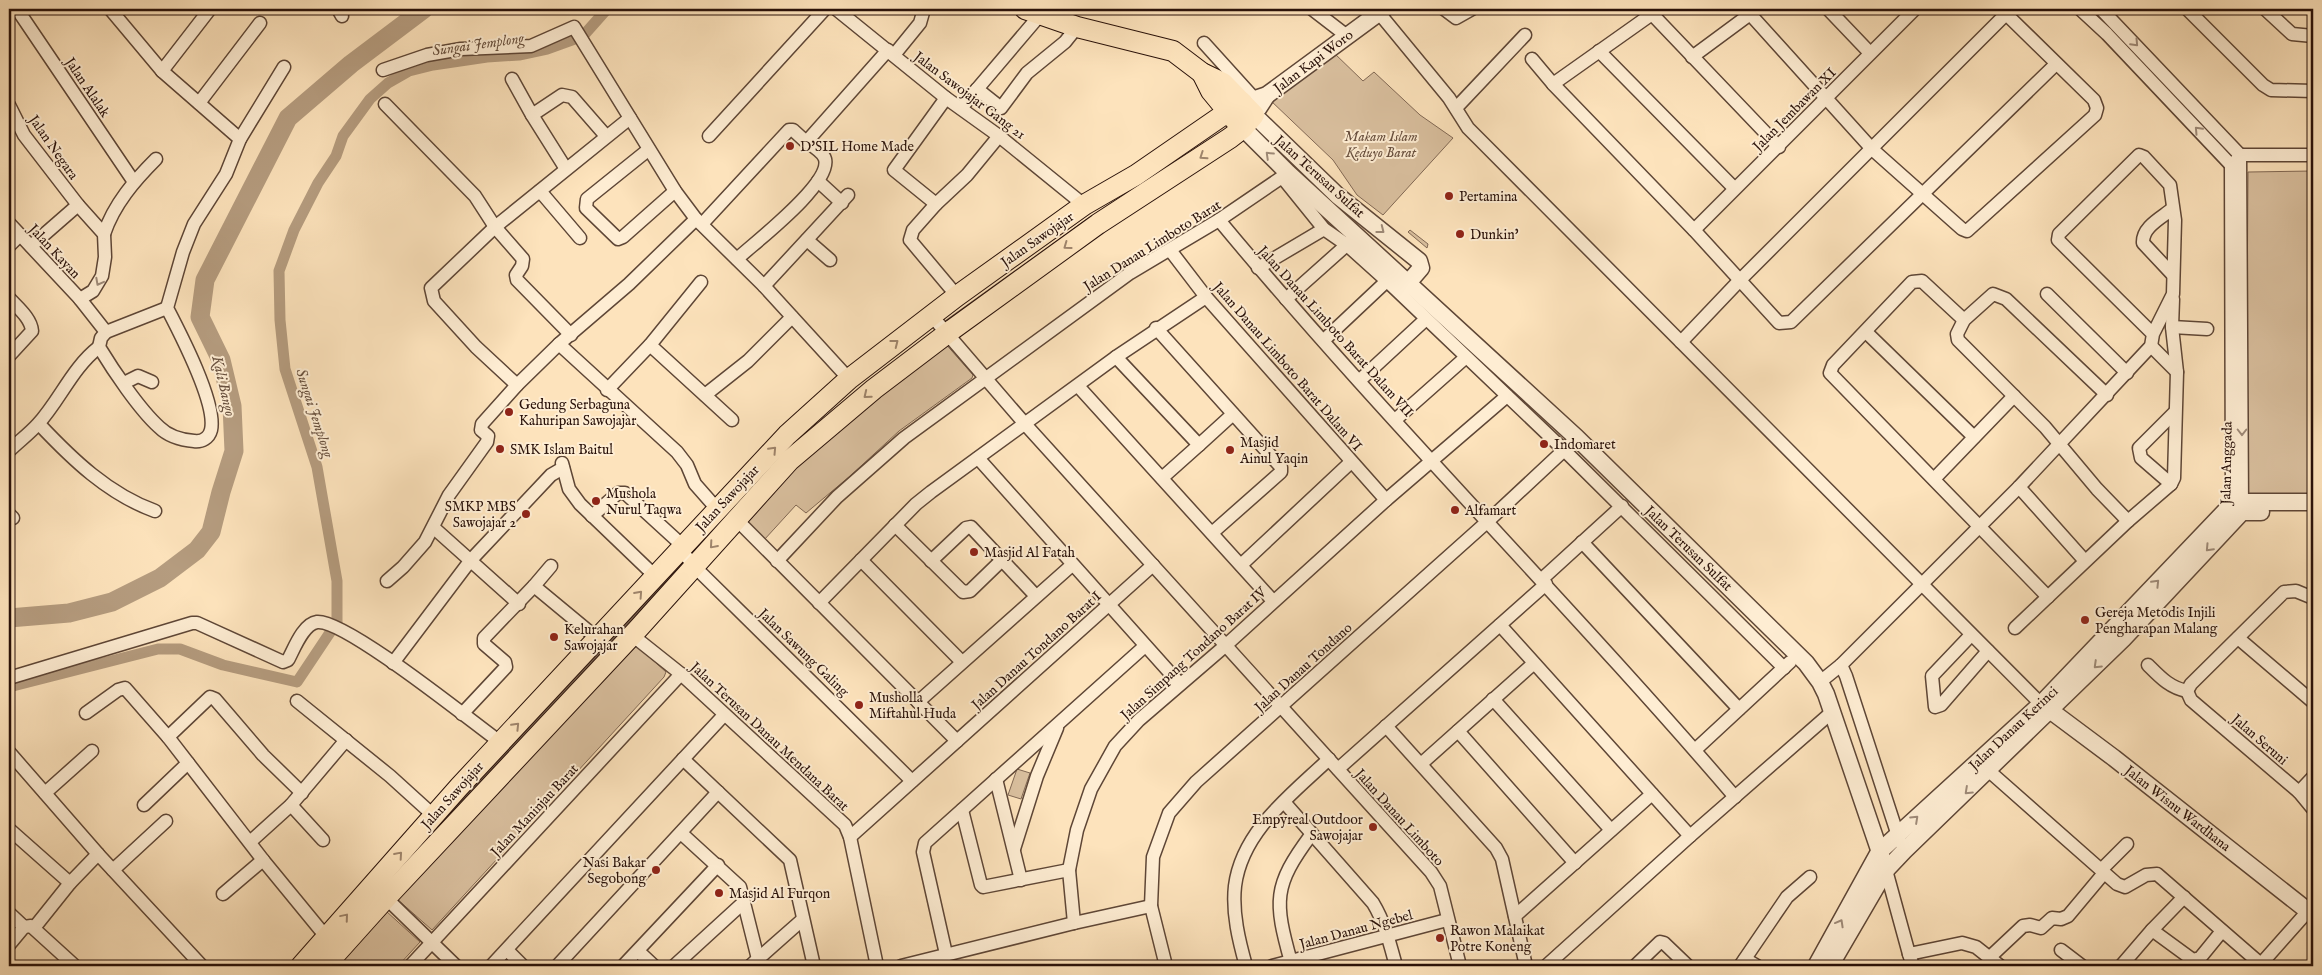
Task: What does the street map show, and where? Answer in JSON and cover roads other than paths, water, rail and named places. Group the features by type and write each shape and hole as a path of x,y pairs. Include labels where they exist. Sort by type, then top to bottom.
{"main road":[{"name":"Jalan Terusan Sulfat","path":"1032,12 1077,27 1166,48 1182,56 1202,73 1223,83 1249,108"},
{"name":"Jalan Sawojajar","path":"325,966 386,898 467,795 629,624 688,557 717,509 745,495 790,460 874,389 939,325 956,296 1084,205 1249,108"},
{"name":"Jalan Sawojajar","path":"301,966 433,815 467,795 500,742 598,639 629,624 655,576 688,557 736,519 745,495 787,435 848,379 939,325 1098,224 1249,108"}],"street":[{"name":"Jalan Alalak","path":"17,9 134,182"},
{"path":"110,9 162,71 240,139"},
{"path":"162,71 210,9"},
{"path":"709,136 825,9"},
{"name":"Jalan Sawojajar Gang 21","path":"836,9 946,98 999,136 1084,205"},
{"path":"805,141 920,23 924,9"},
{"path":"1312,9 1347,36"},
{"path":"1444,9 1456,18 1467,14 1472,9"},
{"path":"1828,9 1870,53"},
{"name":"Jalan Jembawan XI","path":"1694,230 1915,9"},
{"path":"2080,9 2237,161 2313,164"},
{"path":"2101,9 2118,24 2237,161"},
{"path":"2187,9 2263,85 2271,90 2313,91"},
{"path":"2265,9 2292,34 2313,36"},
{"path":"1681,342 1739,281 1872,149 2006,10 2056,64 2094,100 2098,108 2095,115 1970,230 1962,229 1872,149 1754,11 1692,57"},
{"path":"1377,11 1456,108 1468,128 1971,636 2045,707"},
{"name":"Jalan Kapi Woro","path":"1249,108 1347,36 1377,11"},
{"path":"961,108 977,89 1032,12"},
{"path":"1552,84 1655,12 1692,57 1779,147"},
{"path":"199,104 260,23"},
{"path":"2107,34 2118,24"},
{"path":"383,70 427,55 460,49 531,46 574,27 675,191 699,221 764,286 848,379"},
{"path":"977,89 1001,108 1027,73 1065,42 1077,27"},
{"path":"1456,108 1525,35"},
{"path":"1204,43 1249,108"},
{"path":"1599,51 1734,188"},
{"path":"1532,59 1552,84 1694,230 1779,323 1791,322 1920,193 2056,64"},
{"path":"99,347 158,427 178,438 197,442 207,438 210,431 211,417 203,388 192,358 168,308 188,238 202,209 226,174 240,139 284,67"},
{"path":"512,78 532,116 566,169"},
{"path":"532,116 566,95 572,97 606,136"},
{"path":"936,204 894,170 946,98"},
{"path":"386,104 475,196 495,227 523,259 522,266 516,275 517,280 571,335"},
{"name":"Jalan Negara","path":"9,105 24,135 78,205 104,234"},
{"name":"Jalan Terusan Sulfat","path":"1249,108 1285,175 1327,208 1352,240 1397,279 1416,300 1509,390 1577,438 1798,655 1820,682 1886,870"},
{"name":"Jalan Terusan Sulfat","path":"1249,108 1338,196 1419,261 1421,268 1397,279"},
{"path":"517,384 476,346 434,301 431,288 495,227 630,118"},
{"path":"9,124 24,135"},
{"path":"387,581 418,552 434,528 440,511 488,440 488,436 481,430 482,424 517,384 559,344 699,221 789,130 793,130 820,153 825,160 824,169 818,181 778,226 762,236 737,259"},
{"path":"956,296 910,240 913,230 936,204 967,176 999,136"},
{"path":"648,150 586,199 586,208 618,239 623,237 675,191"},
{"path":"2015,628 2128,521 2171,484 2175,469 2174,412 2177,372 2172,328 2174,220 2170,184 2144,157 2139,155 2058,236 2058,240 2152,340 2177,372"},
{"path":"2237,161 2313,155"},
{"path":"80,299 93,291 102,276 105,256 104,234 114,211 134,182 156,159"},
{"name":"Jalan Anggada","path":"2237,161 2239,506"},
{"path":"1285,175 1324,228 1352,240 1286,299"},
{"name":"Jalan Danau Limboto Barat","path":"778,561 837,497 904,438 1130,273 1219,220 1285,175"},
{"path":"764,286 845,199 818,181"},
{"path":"540,191 580,238"},
{"path":"1327,208 1338,196"},
{"path":"31,246 78,205"},
{"path":"2172,209 2147,229 2143,236 2143,244 2174,275"},
{"name":"Jalan Danau Limboto Barat Dalam VII","path":"1219,220 1258,268 1359,381 1544,582 1735,797"},
{"name":"Jalan Kayan","path":"9,224 80,299 106,332"},
{"path":"1258,268 1324,228"},
{"path":"9,246 20,235"},
{"path":"807,240 830,260"},
{"name":"Jalan Danau Limboto Barat Dalam VI","path":"1170,250 1206,297 1386,500"},
{"path":"1324,340 1397,279"},
{"path":"1964,320 1922,281 1917,280 1912,282 1866,332 1832,364 1830,373 2048,597"},
{"path":"607,390 650,345 701,282"},
{"path":"2107,395 2006,299 1993,294 1964,320 1956,334 1958,340 2044,427 2058,445 2128,521"},
{"path":"2047,294 2127,373"},
{"path":"1820,682 1841,665 1922,585 2107,395 2127,373 2152,340 2173,294"},
{"path":"819,603 921,500 1078,386 1116,356 1206,297"},
{"path":"9,298 26,317 32,331 9,356"},
{"path":"1416,300 1426,319 1465,358 1509,390 1564,450 1784,668"},
{"path":"9,451 39,424 69,379 99,347 101,338 106,332 168,308"},
{"path":"705,395 748,361 792,317"},
{"path":"1359,381 1426,319"},
{"path":"939,325 984,378 1225,646"},
{"path":"1156,328 1282,468 1281,472 1212,532"},
{"path":"2172,328 2207,329"},
{"path":"1866,332 1974,437"},
{"path":"559,344 607,390 677,452 687,465 695,484 717,509"},
{"path":"650,345 732,420"},
{"path":"1116,356 1199,445"},
{"path":"1396,420 1465,358"},
{"path":"124,383 138,376 152,382"},
{"path":"1078,386 1273,601"},
{"name":"Jalan Simpang Tondano Barat IV","path":"1074,923 1069,870 1080,815 1090,789 1108,756 1139,720 1225,646 1509,390"},
{"path":"1934,479 2014,396"},
{"path":"2171,484 2141,458 2138,452 2142,443 2174,412"},
{"path":"1162,478 1233,414"},
{"path":"39,424 77,463 129,500 155,512"},
{"name":"Jalan Danau Tondano","path":"1166,966 1151,906 1153,857 1169,812 1196,782 1487,522 1577,438"},
{"path":"978,458 1180,684"},
{"path":"1241,565 1352,462"},
{"path":"393,663 470,560 563,465 569,489 592,516 655,576"},
{"path":"2019,487 2085,561"},
{"name":"Jalan Sawung Galing","path":"592,516 618,493 625,493 912,781"},
{"path":"2239,506 2313,502"},
{"path":"1338,769 1500,625 1582,542 1622,506"},
{"path":"2239,506 2313,512"},
{"name":"Jalan Danau Kerinci","path":"1817,966 1879,852 2124,640 2239,506"},
{"path":"736,519 957,741"},
{"path":"895,525 960,591 966,593 1002,560"},
{"path":"931,561 969,527 975,529 1036,595"},
{"path":"434,528 519,604"},
{"path":"1582,542 1739,709"},
{"path":"1687,571 1700,558"},
{"path":"862,560 962,662"},
{"path":"918,702 1036,595 1072,565"},
{"name":"Jalan Danau Tondano Barat I","path":"850,837 1153,565"},
{"path":"462,714 505,670 506,664 484,644 484,638 519,604 551,566"},
{"path":"534,586 598,639"},
{"path":"2148,665 2162,679 2178,689 2188,691 2191,684 2284,592 2296,591 2313,598"},
{"path":"9,678 192,623 198,623 283,662 288,660 308,625 317,622 325,623 340,628 393,663 500,742"},
{"name":"Jalan Terusan Danau Mendana Barat","path":"629,624 724,715 845,825 850,837 877,966"},
{"path":"1500,625 1533,664 1690,836"},
{"path":"1971,636 1932,676 1935,707 1941,705 1988,651"},
{"path":"2238,638 2313,702"},
{"path":"946,954 922,849 925,843 1145,646"},
{"name":"Jalan Danau Limboto","path":"1225,646 1431,872 1440,886 1460,966"},
{"path":"1694,750 1798,655"},
{"path":"1421,764 1533,664"},
{"path":"1841,665 1897,836 1904,851"},
{"name":"Jalan Maninjau Barat","path":"410,966 681,674"},
{"path":"86,713 118,690 125,688 168,737 263,860 327,938"},
{"name":"Jalan Seruni","path":"2188,691 2192,700 2299,792 2313,809"},
{"path":"168,737 210,697 215,699 263,755 302,792"},
{"path":"1493,699 1611,830"},
{"path":"296,701 346,740 433,815"},
{"name":"Jalan Danau Kerinci","path":"1830,966 1886,870 1989,771 2045,707"},
{"name":"Jalan Wisnu Wardhana","path":"2045,707 2114,758 2311,913"},
{"path":"1546,966 1690,836 1832,712"},
{"path":"491,966 724,715"},
{"path":"1014,849 1037,776 1059,724"},
{"path":"1386,726 1499,853 1506,867 1526,966"},
{"path":"1458,731 1575,863"},
{"path":"250,842 291,805 346,740"},
{"path":"45,793 92,751"},
{"path":"9,752 98,854 202,966"},
{"path":"683,759 786,854 792,867 802,920 814,966"},
{"path":"1246,966 1236,919 1236,886 1245,854 1252,840 1271,814 1329,759"},
{"path":"144,805 188,763"},
{"path":"1989,771 2121,887 2129,885 2146,875 2157,874 2262,965 2311,913"},
{"path":"2299,792 2313,777"},
{"path":"996,779 1021,880"},
{"path":"556,966 718,792"},
{"path":"1515,916 1652,794"},
{"path":"1284,802 1373,903 1381,916 1396,966"},
{"path":"291,805 324,840"},
{"path":"962,810 981,885 986,888 1069,870"},
{"path":"113,870 166,821"},
{"path":"9,829 70,883"},
{"path":"681,833 740,887 754,963"},
{"path":"1291,962 1279,922 1280,894 1294,858 1311,834"},
{"path":"1990,957 2023,926 2030,925 2041,928 2052,918 2061,919 2068,916 2127,844"},
{"path":"9,944 29,928 98,854"},
{"path":"223,894 263,860"},
{"path":"623,966 718,865"},
{"path":"1886,870 1911,960 1962,943 1976,947 2000,966"},
{"path":"1757,966 1742,963 1788,897 1810,877"},
{"path":"2121,966 2184,897"},
{"path":"386,898 433,941 456,966"},
{"path":"674,966 744,902"},
{"path":"902,966 1074,923 1151,906"},
{"path":"9,914 29,928 74,966"},
{"path":"754,963 802,920"},
{"name":"Jalan Danau Ngebel","path":"1272,966 1448,920"},
{"path":"2152,930 2193,960 2200,958 2222,931"},
{"path":"1635,966 1660,942 1664,942 1688,966"},
{"path":"507,950 523,966"},
{"path":"2061,950 2082,966"},
{"path":"638,951 654,966"}],"waterway":[{"name":"Kali Bango","path":"9,618 69,613 112,602 160,578 197,550 211,532 234,451 232,406 221,360 200,317 205,280 288,118 351,64 424,9"},
{"name":"Sungai Jemplong","path":"9,687 158,649 180,649 223,665 297,682 337,622 337,581 317,467 285,369 280,320 279,271 294,230 318,183 336,156 343,136 370,99 388,83 409,71 433,65 487,57 519,55 547,49 583,36 607,9"},
{"path":"944,323 1089,219"},
{"path":"690,556 709,535"},
{"path":"433,833 685,560"}],"place":[{"name":"D'SIL Home Made","path":"790,146"},
{"name":"Pertamina","path":"1449,196"},
{"name":"Dunkin'","path":"1460,234"},
{"name":"Gedung Serbaguna Kahuripan Sawojajar","path":"509,412"},
{"name":"Indomaret","path":"1544,444"},
{"name":"SMK Islam Baitul","path":"500,449"},
{"name":"Masjid Ainul Yaqin","path":"1230,450"},
{"name":"Mushola Nurul Taqwa","path":"596,501"},
{"name":"Alfamart","path":"1455,510"},
{"name":"SMKP MBS Sawojajar 2","path":"526,514"},
{"name":"Masjid Al Fatah","path":"974,552"},
{"name":"Gereja Metodis Injili Pengharapan Malang","path":"2085,620"},
{"name":"Kelurahan Sawojajar","path":"554,637"},
{"name":"Musholla Miftahul Huda","path":"859,705"},
{"name":"Empyreal Outdoor Sawojajar","path":"1373,827"},
{"name":"Nasi Bakar Segobong","path":"656,870"},
{"name":"Masjid Al Furqon","path":"719,893"},
{"name":"Rawon Malaikat Potre Koneng","path":"1440,938"}],"park label":[{"name":"Makam Islam Keduyo Barat","path":"1381,144"}]}
